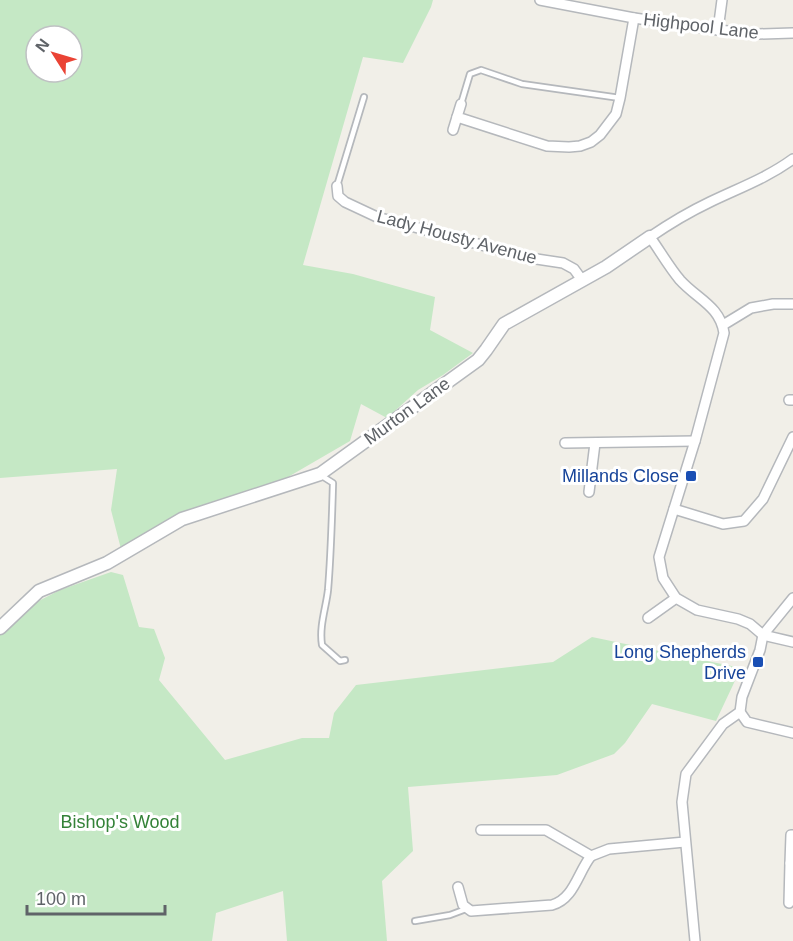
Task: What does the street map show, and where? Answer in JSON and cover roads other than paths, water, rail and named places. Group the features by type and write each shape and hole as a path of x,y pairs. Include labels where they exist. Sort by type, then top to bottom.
{"street":[{"name":"Highpool Lane","path":"540,0 589,5 634,18 718,30 758,34 793,33"},
{"path":"718,30 722,0"},
{"path":"457,117 547,146 580,146 591,142 600,135 616,114 634,18"},
{"path":"453,130 461,104"},
{"name":"Murton Lane","path":"0,628 39,591 107,563 182,519 320,474 478,360 504,324 514,317 606,267 671,222 757,181 793,159"},
{"name":"Lady Housty Avenue","path":"338,186 339,196 345,202 377,217 530,258 563,263 574,269 582,280"},
{"path":"650,237 681,280 717,313 724,333 695,441 659,557 663,578 676,598 697,610 738,619 750,624 764,635 793,642"},
{"path":"723,325 751,308 773,304 793,304"},
{"path":"674,509 723,524 744,521 763,499 793,437"},
{"path":"565,443 695,441"},
{"path":"589,492 595,443"},
{"path":"648,618 676,598"},
{"path":"793,598 764,635 742,697 740,712 747,722 793,733"},
{"path":"695,941 682,802 686,774 723,724 740,712"},
{"path":"481,830 546,830 591,856"},
{"path":"780,835 792,835 789,903"},
{"path":"458,887 466,909 471,911 552,905 557,904 568,895 591,856 609,849 685,842"}],"lane":[{"path":"461,104 470,74 481,70 522,84 620,98"},
{"path":"338,186 364,97"},
{"path":"320,474 333,483 328,591 321,636 322,645 340,661 345,660"},
{"path":"415,921 450,915 466,909"}],"place":[{"name":"Millands Close","path":"691,476"},
{"name":"Long Shepherds Drive","path":"758,662"}],"park label":[{"name":"Bishop's Wood","path":"120,822"}]}
